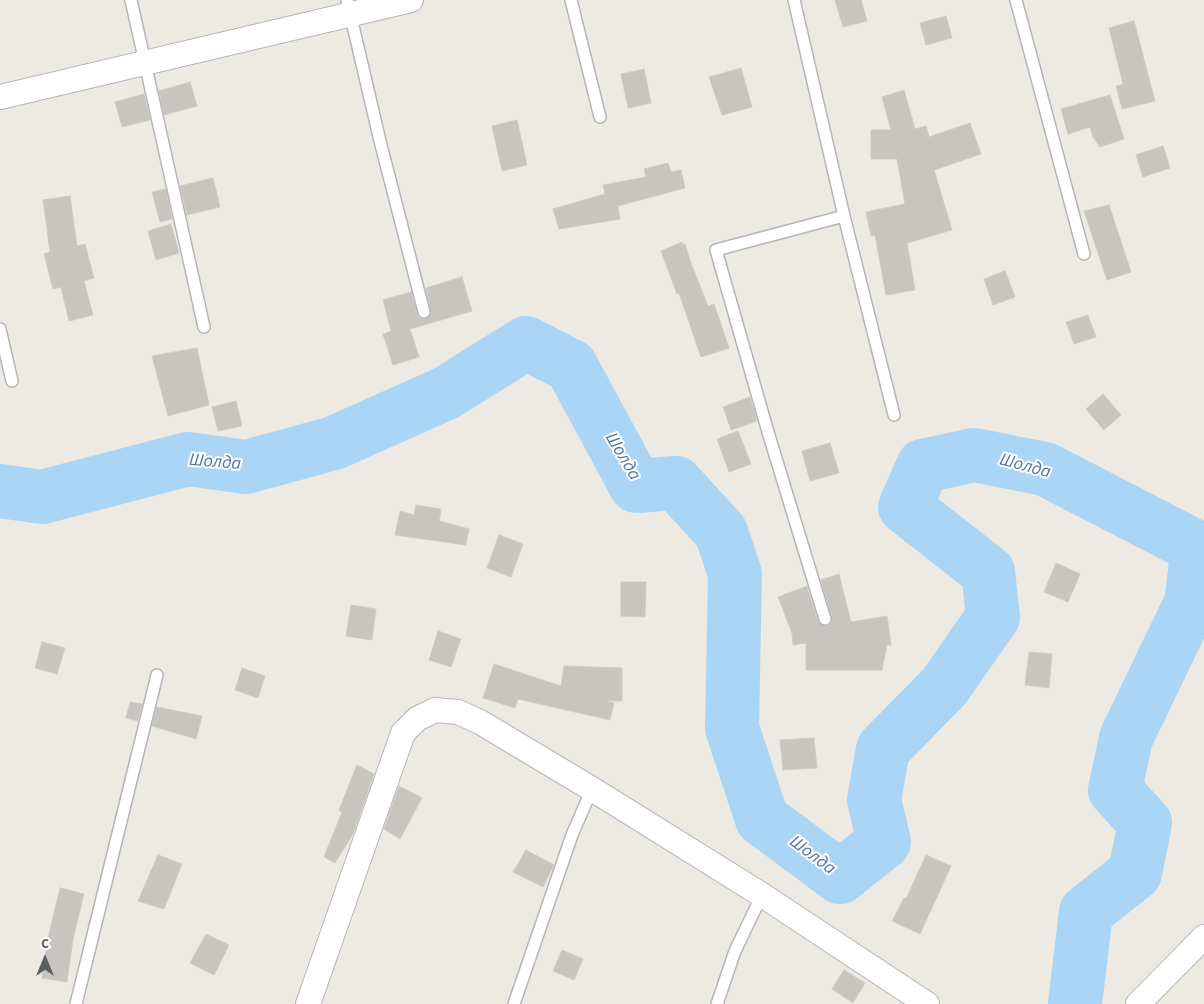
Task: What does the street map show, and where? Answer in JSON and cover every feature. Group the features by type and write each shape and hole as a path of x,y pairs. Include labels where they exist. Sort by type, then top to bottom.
{"street":[{"path":"0,97 144,63 349,7 411,0"},
{"path":"308,1004 403,733 417,719 435,710 458,712 480,722 592,788 762,895 927,1004"},
{"path":"1138,1004 1204,937"}],"lane":[{"path":"131,0 204,327"},
{"path":"571,0 600,117"},
{"path":"794,0 844,216 894,415"},
{"path":"1016,0 1084,254"},
{"path":"349,7 380,141 424,312"},
{"path":"825,619 768,432 716,250 844,216"},
{"path":"0,329 12,380"},
{"path":"76,1004 157,675"},
{"path":"514,1004 572,835 592,788"},
{"path":"717,1004 735,951 762,895"}],"building":[{"path":"835,0 861,0 867,21 843,27"},
{"path":"946,16 952,38 926,45 920,23"},
{"path":"1134,21 1155,101 1122,109 1116,86 1123,84 1109,28"},
{"path":"741,68 752,107 722,115 709,77"},
{"path":"644,69 651,103 628,108 621,74"},
{"path":"190,82 197,106 164,115 159,91"},
{"path":"904,90 915,129 926,126 929,137 970,123 981,154 934,170 952,230 907,243 915,290 886,295 875,235 871,236 866,212 905,204 897,159 871,159 871,130 891,130 882,97"},
{"path":"144,94 150,120 122,127 115,102"},
{"path":"1110,95 1124,139 1100,147 1093,137 1090,127 1068,134 1061,109"},
{"path":"517,120 527,165 502,171 492,126"},
{"path":"1163,146 1170,168 1143,177 1136,155"},
{"path":"668,163 671,172 681,170 685,188 618,206 620,219 559,229 553,209 605,194 603,185 646,177 644,169"},
{"path":"213,178 220,207 187,215 180,186"},
{"path":"166,189 172,219 160,222 152,192"},
{"path":"70,196 77,246 85,244 94,278 84,281 93,315 69,321 61,287 53,289 44,254 50,252 43,200"},
{"path":"1109,205 1131,272 1107,280 1084,211"},
{"path":"171,224 179,253 156,260 148,231"},
{"path":"682,242 683,245 685,244 708,306 714,304 729,348 701,357 679,293 677,294 661,251"},
{"path":"1005,271 1015,297 993,305 984,279"},
{"path":"462,277 472,311 410,329 419,357 393,365 383,334 391,331 383,300 411,292 418,317 426,319 431,314 431,311 426,288"},
{"path":"1088,315 1096,337 1074,344 1066,322"},
{"path":"197,348 209,405 168,416 152,356"},
{"path":"1103,394 1121,415 1104,430 1086,409"},
{"path":"750,397 757,421 731,430 723,407"},
{"path":"236,401 242,426 218,431 212,407"},
{"path":"738,431 751,464 729,472 717,439"},
{"path":"830,443 839,473 810,481 802,451"},
{"path":"416,505 441,509 439,521 469,529 466,545 395,535 400,511 414,515"},
{"path":"499,535 523,544 511,577 487,568"},
{"path":"1056,563 1080,574 1068,602 1044,592"},
{"path":"839,574 851,622 887,616 891,645 887,645 882,670 806,670 806,643 793,645 792,633 778,597 807,586 818,622 823,626 828,626 832,621 832,617 821,580"},
{"path":"621,582 646,582 645,617 621,616"},
{"path":"351,605 376,609 372,640 346,636"},
{"path":"438,631 461,639 451,667 429,660"},
{"path":"42,642 65,648 57,674 35,668"},
{"path":"1029,652 1052,654 1049,688 1025,685"},
{"path":"494,664 561,686 564,666 622,668 622,701 606,701 614,703 610,720 518,699 515,708 483,698"},
{"path":"242,668 265,676 258,698 235,690"},
{"path":"130,702 142,704 138,721 126,718"},
{"path":"157,707 202,716 196,739 152,726"},
{"path":"814,738 817,768 783,770 780,740"},
{"path":"357,765 374,774 353,834 335,863 324,857 342,812 339,810"},
{"path":"399,786 422,798 400,839 384,829"},
{"path":"526,850 554,865 543,887 513,872"},
{"path":"158,855 182,864 164,909 138,901"},
{"path":"926,855 951,866 920,934 892,921 904,898 906,899"},
{"path":"60,888 84,894 73,939 67,982 42,978 48,938"},
{"path":"206,934 229,945 214,975 190,963"},
{"path":"562,950 583,959 574,980 553,971"},
{"path":"844,970 865,983 853,1003 832,989"}],"waterway":[{"name":"Шолда","path":"0,491 42,497 188,459 246,467 334,443 446,393 526,343 571,366 636,486 676,483 721,532 735,574 732,728 762,819 840,877 884,842 874,800 883,749 944,687 993,617 988,572 905,507 923,466 974,455 1045,469 1198,548 1191,603 1126,738 1115,790 1145,823 1135,873 1086,912 1075,1004"}]}
